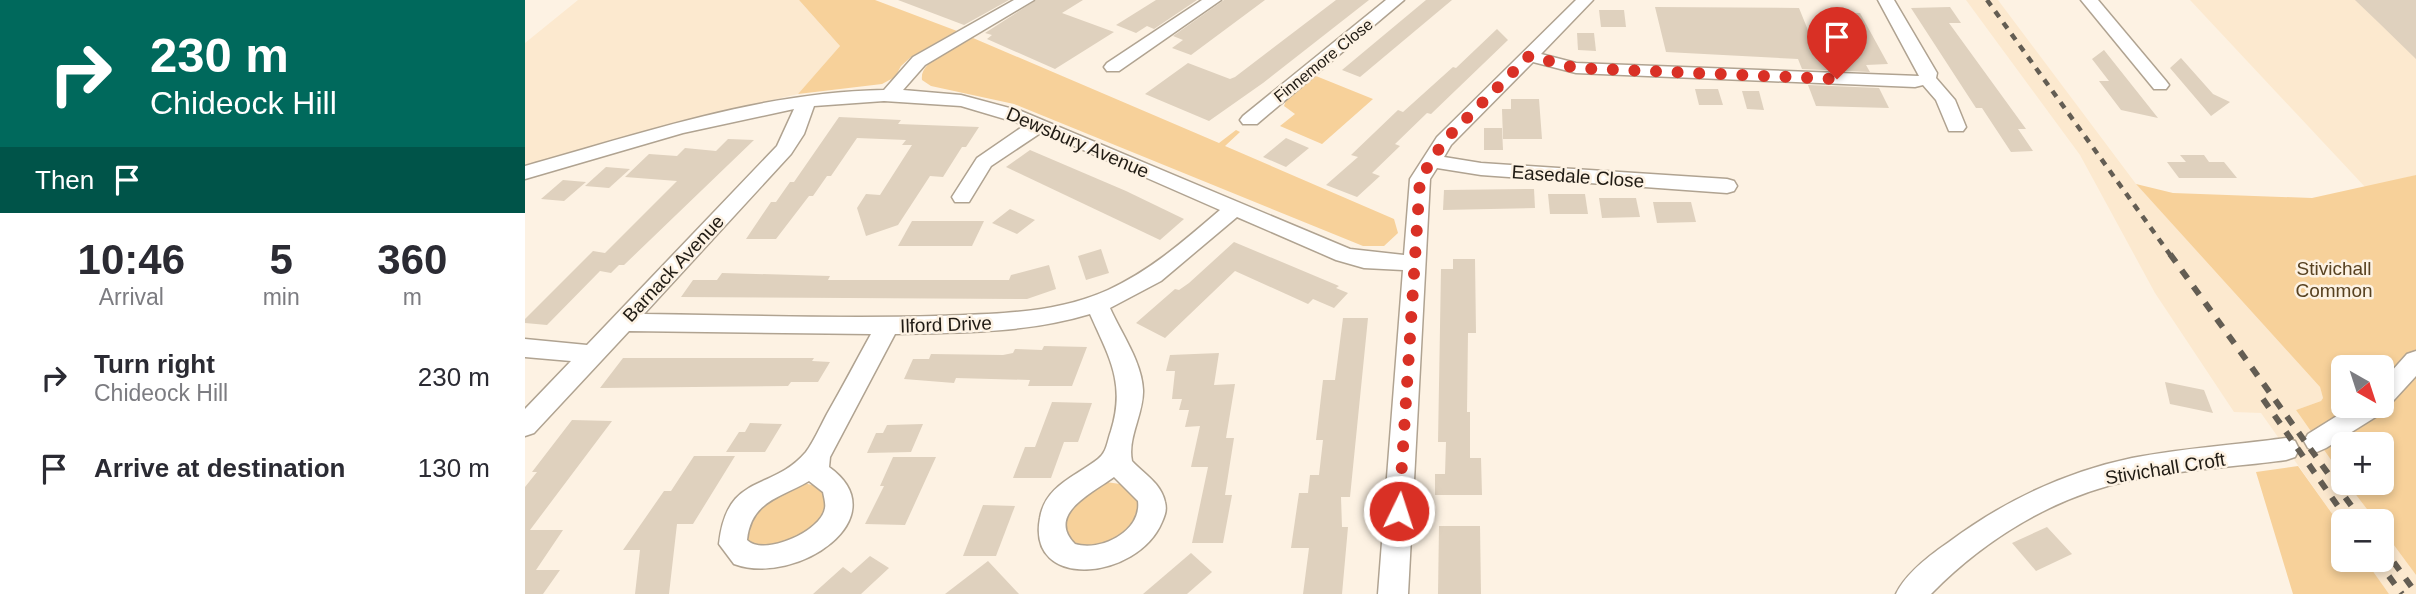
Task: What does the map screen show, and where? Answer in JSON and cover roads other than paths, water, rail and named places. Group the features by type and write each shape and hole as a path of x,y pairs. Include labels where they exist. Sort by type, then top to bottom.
{"street":[{"path":"888,96 919,61 1026,0"},
{"path":"1113,67 1213,0"},
{"name":"Finnemore Close","path":"1250,120 1396,0"},
{"path":"1393,594 1419,187 1429,161 1444,141 1585,0"},
{"path":"1886,0 1928,73 1927,79"},
{"path":"2089,0 2160,85"},
{"path":"1529,56 1576,68 1915,82 1927,79"},
{"path":"1927,79 1935,86 1954,115 1956,127"},
{"name":"Dewsbury Avenue","path":"525,173 706,122 806,101 888,96 934,97 1007,111 1353,258 1415,263"},
{"name":"Barnack Avenue","path":"525,426 784,150 794,134 806,101"},
{"path":"960,201 984,162 1040,124"},
{"name":"Easedale Close","path":"1429,161 1481,169 1727,186"},
{"name":"Ilford Drive","path":"623,322 887,326 995,323 1049,317 1097,304 1130,289 1163,269 1235,208"},
{"path":"1097,304 1130,383 1128,413 1118,456"},
{"path":"817,457 887,326"},
{"path":"525,348 591,354"},
{"path":"2394,385 2416,360"},
{"path":"2317,441 2354,418"},
{"name":"Stivichall Croft","path":"1911,594 1946,559 1977,535 2056,492 2113,473 2286,449"}],"railway":[{"path":"1987,0 2171,256"},
{"path":"2170,254 2354,509"},
{"path":"2263,399 2340,509"},
{"path":"2394,563 2416,593"},
{"path":"2386,572 2402,594"}],"park label":[{"name":"Stivichall Common","path":"2334,279"}]}
